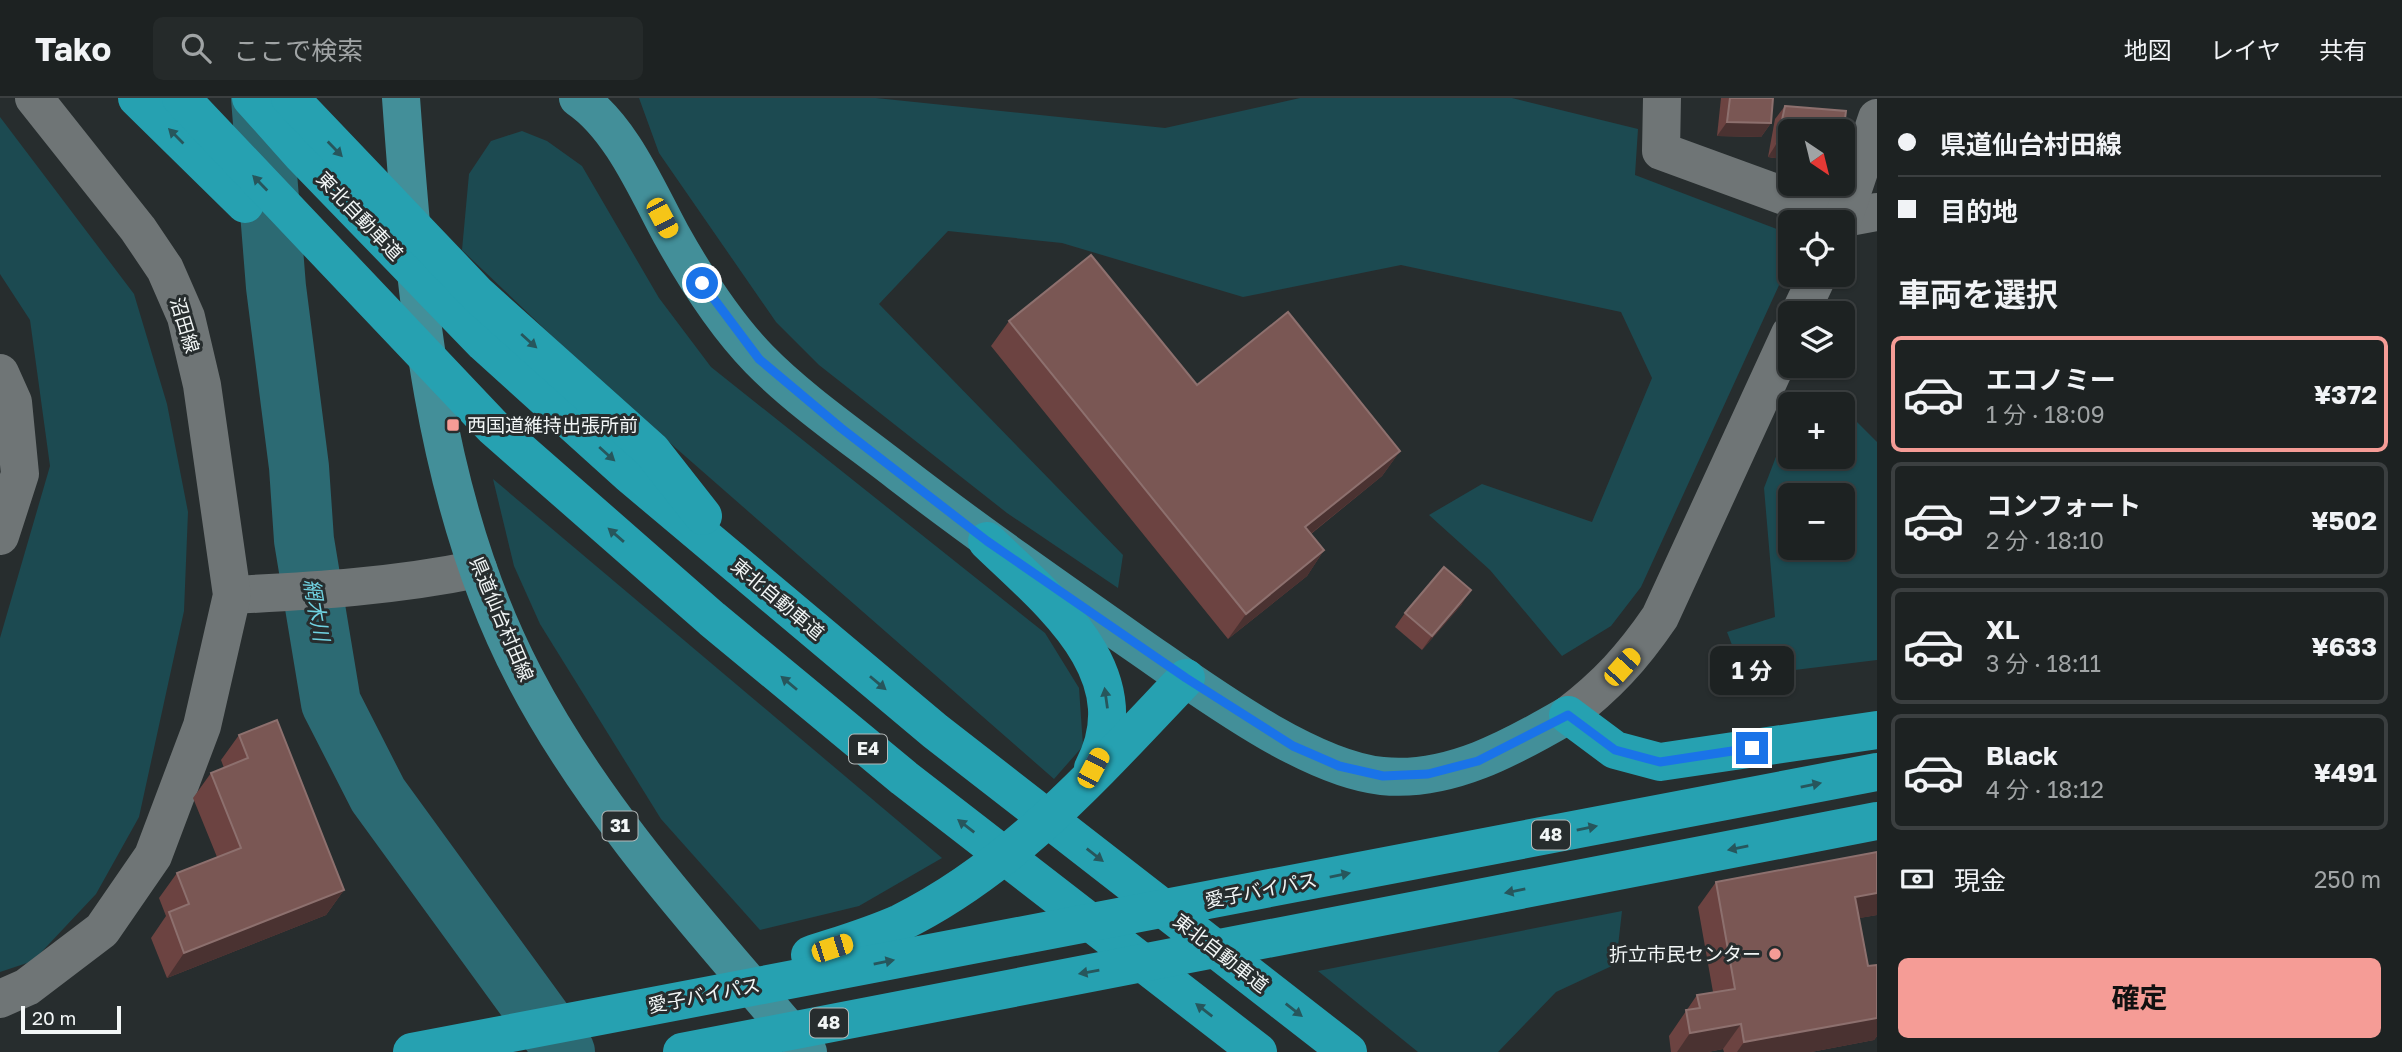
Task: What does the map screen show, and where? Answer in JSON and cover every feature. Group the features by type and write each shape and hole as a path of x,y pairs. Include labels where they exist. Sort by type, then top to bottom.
{"highway":[{"path":"137,98 317,275 493,427"},
{"path":"181,98 493,427"},
{"name":"東北自動車道","path":"251,98 302,155 484,343 629,474 935,731 1348,1052"},
{"path":"290,98 478,295 652,451 751,577"},
{"name":"E4","path":"493,427 712,619 904,778 1258,1052"},
{"path":"987,541 1068,623 1100,670 1109,720 1102,751 1083,785"},
{"path":"564,1022 784,963 898,923 975,878 1011,851 1083,785 1186,678"},
{"path":"1568,715 1615,750 1660,762 1877,730"},
{"name":"愛子バイパス","path":"480,1039 1877,772"},
{"name":"48","path":"682,1052 975,993 1276,938 1877,821"},
{"path":"783,1052 975,993"},
{"path":"397,1052 480,1039"},
{"name":"48","path":"412,1052 480,1039"}],"main road":[{"name":"県道仙台村田線","path":"401,98 410,217 424,338 445,447 478,569 524,676 585,775 620,825 698,922 808,1052"},
{"path":"578,98 601,120 632,161 680,249 717,306 759,359 852,436 987,541 1186,678 1293,746 1339,766 1383,776 1428,774 1478,761 1568,715"}],"street":[{"name":"沼田線","path":"34,98 138,229 165,269 186,317 202,385 232,595"},
{"path":"1662,98 1661,151 1834,210"},
{"path":"1855,213 1877,118"},
{"path":"1568,715 1607,685 1638,650 1660,617 1778,360"},
{"path":"0,373 13,402 20,474 0,536"},
{"path":"0,999 27,987 102,930 153,856 202,726 232,595 349,589 418,582 478,569"}],"shaded area":[{"path":"639,98 876,98 1165,128 1300,98 1512,98 1638,129 1635,175 1778,229 1778,287 1641,587 1611,626 1562,656 1490,570 1429,515 1482,484 1592,522 1652,378 1621,312 1401,265 1243,297 1062,243 948,231 879,304 1123,555 1118,588 1007,513 819,365 776,322 659,153"},
{"path":"0,117 134,294 167,404 188,512 184,611 139,817 96,894 33,961 0,972 0,638 50,466 30,320 0,274"},
{"path":"522,131 547,141 582,166 659,298 711,367 1045,633 1079,688 1083,746 1054,779 597,379 462,250 469,174 491,141"},
{"path":"1855,420 1877,442 1877,660 1744,676 1727,632 1775,617 1764,488 1778,451 1778,469 1855,469"},
{"path":"493,479 942,858 859,906 760,930 661,819 540,624 514,566"},
{"path":"1622,911 1616,964 1556,992 1498,1052 1418,1052 1318,971"}],"building":[{"path":"1730,98 1773,98 1771,123 1727,122"},
{"path":"1785,106 1846,111 1845,119 1782,119"},
{"path":"1091,255 1197,385 1288,312 1400,451 1305,527 1324,550 1246,614 1009,321"},
{"path":"1444,567 1471,590 1432,636 1405,613"},
{"path":"277,720 344,890 184,953 169,912 189,904 177,873 241,848 211,773 248,758 239,735"},
{"name":"折立市民センター","path":"1877,852 1877,893 1855,897 1868,966 1877,965 1877,1018 1744,1042 1741,1024 1690,1033 1686,1010 1700,1008 1697,995 1735,989 1716,882"}],"waterway":[{"name":"網木川","path":"261,98 276,287 299,467 304,540 331,703 378,795 565,1052"}],"place":[{"name":"西国道維持出張所前","path":"453,425"},
{"name":"折立市民センター","path":"1775,954"}],"route":[{"path":"702,283 759,359 841,428 987,541 1186,678 1293,746 1339,766 1383,776 1428,774 1478,761 1525,740 1568,715 1615,750 1660,762 1752,748"}]}
